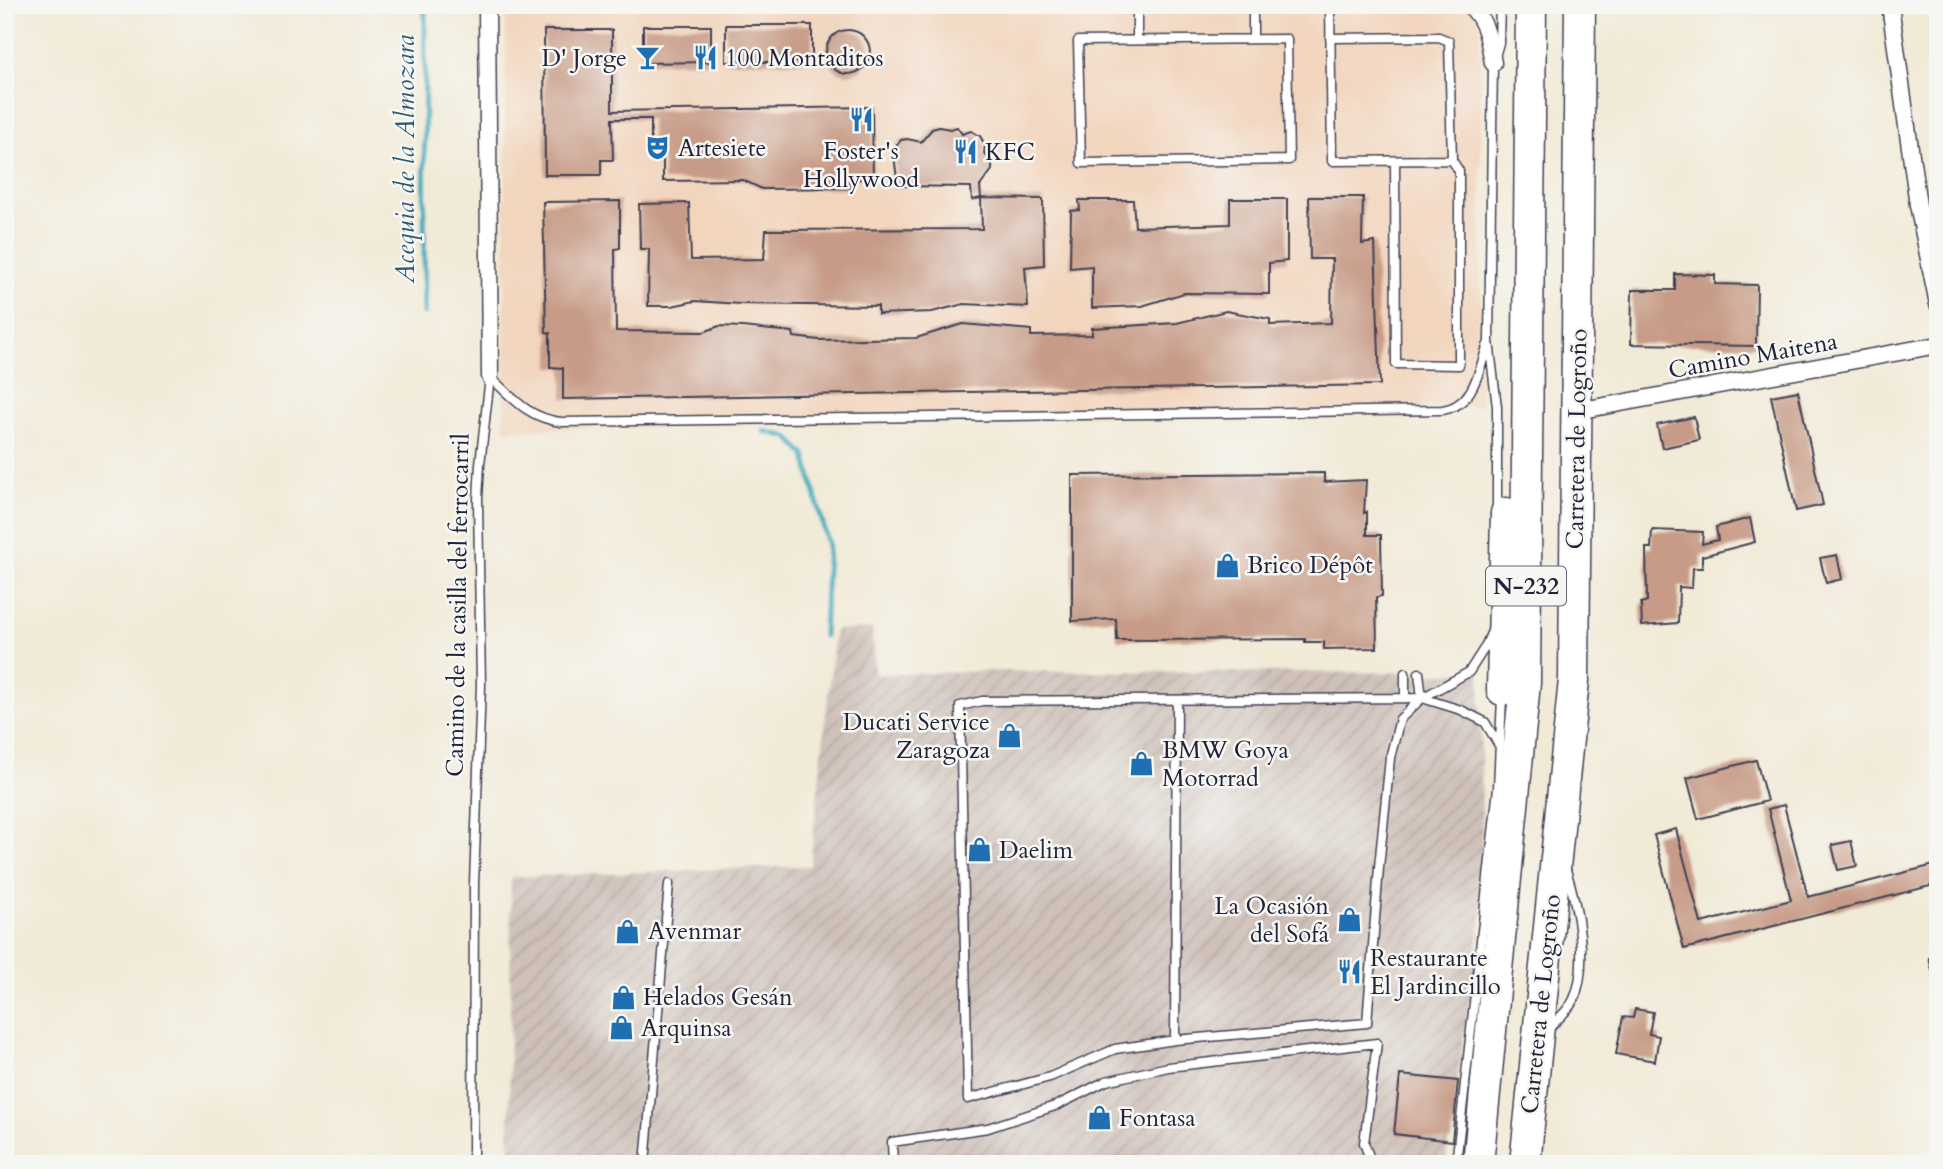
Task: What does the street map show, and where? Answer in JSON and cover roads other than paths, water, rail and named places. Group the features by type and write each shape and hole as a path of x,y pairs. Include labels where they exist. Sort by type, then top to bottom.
{"highway":[{"name":"Carretera de Logroño","path":"1478,1164 1525,683 1531,5"},
{"name":"Carretera de Logroño","path":"1525,1164 1574,680 1580,5"},
{"path":"1502,690 1509,329 1516,236 1530,193"}],"street":[{"name":"Camino de la casilla del ferrocarril","path":"487,5 490,377"},
{"path":"1469,5 1482,21 1488,34 1493,63"},
{"path":"1890,5 1918,205 1938,304"},
{"name":"Camino Maitena","path":"1577,411 1938,345"}],"lane":[{"path":"1137,5 1137,40"},
{"path":"1253,5 1253,39"},
{"path":"1329,5 1332,161 1452,160"},
{"path":"1456,1164 1481,952 1500,747 1502,690 1496,620 1497,407 1489,341 1493,63 1499,43 1500,5"},
{"path":"1330,38 1439,37 1449,41 1452,160 1459,171 1459,365 1396,364 1395,161"},
{"path":"1287,39 1289,160 1081,163 1078,41 1137,40 1287,39"},
{"path":"490,377 525,410 536,416 561,422 1442,410 1453,407 1471,391 1489,341"},
{"name":"Camino de la casilla del ferrocarril","path":"472,1164 474,884 481,685 479,482 490,377"},
{"path":"1496,620 1485,647 1469,672 1422,698 1400,719 1390,758 1367,1023 1175,1040 1115,1049 1050,1077 968,1100 960,706 982,701 1422,698 1461,710 1485,722 1500,747"},
{"path":"1405,673 1405,698"},
{"path":"1419,673 1422,698"},
{"path":"1175,1040 1177,701"},
{"path":"645,1164 669,884"},
{"path":"893,1164 892,1142 988,1128 1058,1105 1106,1082 1168,1067 1377,1043 1364,1143 1372,1164"}],"waterway":[{"name":"Acequia de la Almozara","path":"424,313 425,5"},
{"name":"Acequia de la Almozara","path":"764,431 788,437 805,455 828,544 824,636"}],"place":[{"name":"D' Jorge","path":"647,58"},
{"name":"100 Montaditos","path":"705,58"},
{"name":"Foster's Hollywood","path":"861,120"},
{"name":"Artesiete","path":"658,148"},
{"name":"KFC","path":"965,152"},
{"name":"Brico Dépôt","path":"1227,565"},
{"name":"Ducati Service Zaragoza","path":"1010,736"},
{"name":"BMW Goya Motorrad","path":"1142,764"},
{"name":"Daelim","path":"979,850"},
{"name":"La Ocasión del Sofá","path":"1349,920"},
{"name":"Avenmar","path":"628,931"},
{"name":"Restaurante El Jardincillo","path":"1350,972"},
{"name":"Helados Gesán","path":"623,997"},
{"name":"Arquinsa","path":"621,1028"},
{"name":"Fontasa","path":"1099,1118"}]}
